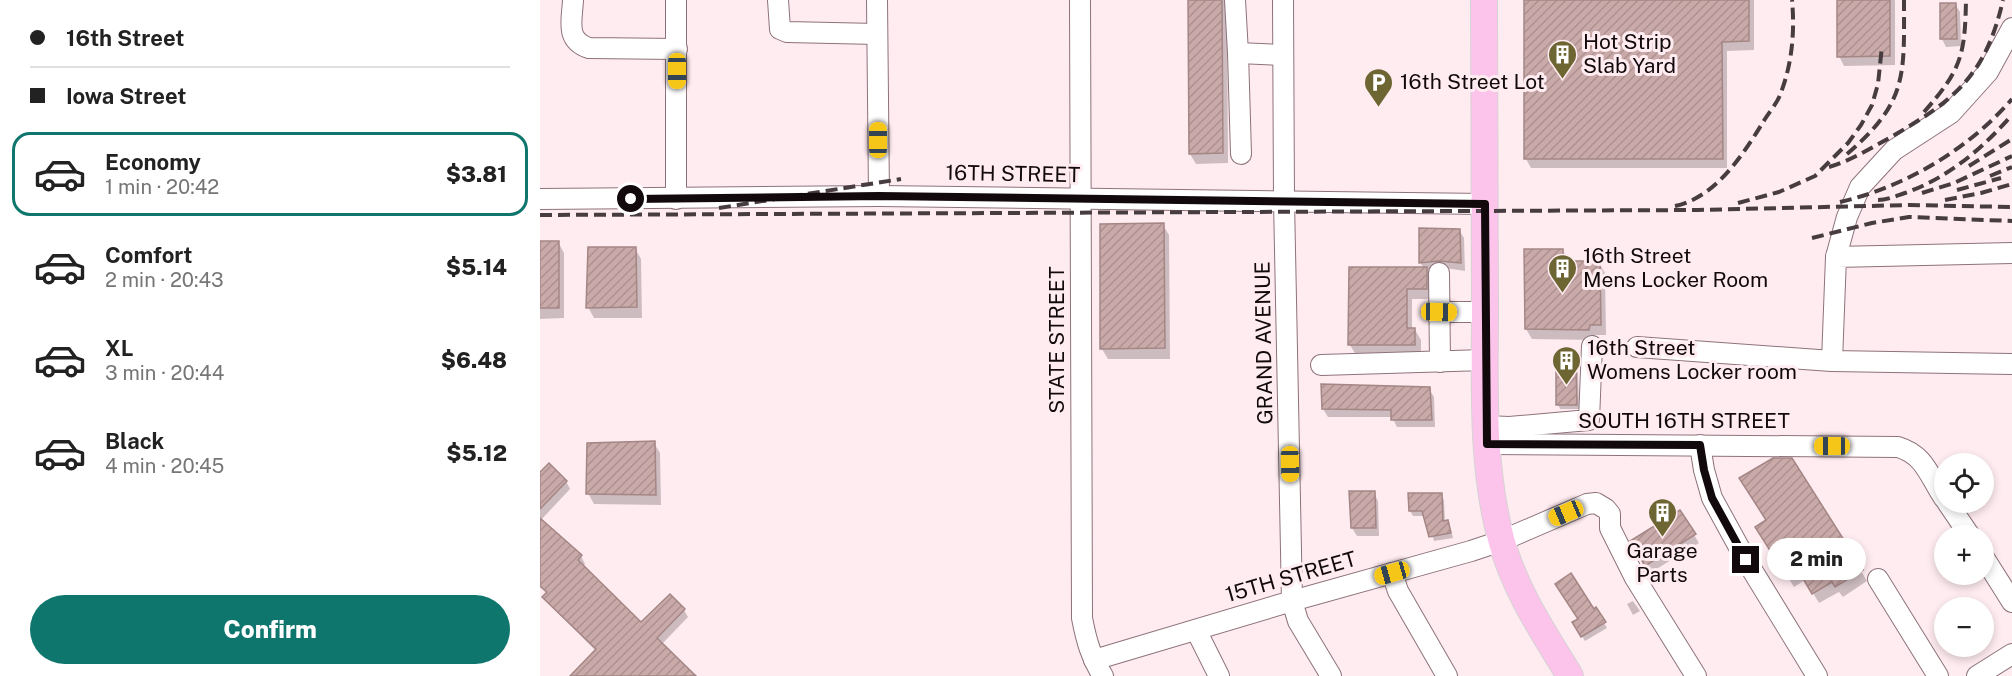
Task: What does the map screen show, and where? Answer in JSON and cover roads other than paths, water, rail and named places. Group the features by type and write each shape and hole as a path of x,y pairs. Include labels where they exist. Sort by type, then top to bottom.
{"main road":[{"path":"1484,0 1485,360 1490,482 1501,541 1515,579 1530,612 1570,676"}],"street":[{"path":"573,0 572,32 573,38 579,45 589,48 677,50"},
{"path":"676,0 676,199"},
{"path":"778,0 778,23 780,29 787,32 877,34"},
{"path":"877,0 879,196"},
{"name":"STATE STREET","path":"1080,0 1082,597 1084,628 1098,668"},
{"path":"1235,0 1241,154"},
{"name":"GRAND AVENUE","path":"1283,0 1284,200 1292,601 1298,621 1331,676"},
{"path":"1832,361 1836,257 1860,187 1894,150 1951,113 1988,72 2012,28"},
{"path":"1238,53 1283,55"},
{"name":"16TH STREET","path":"540,199 879,196 1485,204"},
{"path":"1836,257 2012,253"},
{"path":"1439,273 1440,362"},
{"path":"1439,312 1485,312"},
{"path":"1487,435 1509,427 1589,420 1592,346"},
{"path":"1637,347 1832,361 2012,364"},
{"path":"1321,365 1485,360"},
{"name":"SOUTH 16TH STREET","path":"1487,435 1700,445 1898,447 1916,454 1934,481"},
{"path":"1700,445 1712,498 1746,560 1817,676"},
{"name":"15TH STREET","path":"1098,668 1196,630 1501,541 1587,504 1596,503 1602,505 1610,514 1610,528 1635,578 1696,676"},
{"path":"1392,573 1398,591 1447,676"},
{"path":"1994,573 2012,602"},
{"path":"1878,579 1938,676"},
{"path":"1196,630 1219,676"},
{"path":"1977,676 2012,654"}],"railway":[{"path":"1675,206 1704,193 1728,172 1777,101 1784,84 1792,48 1792,0"},
{"path":"1847,154 1882,119 1898,86 1904,48 1904,0"},
{"path":"1924,112 1946,85 1958,61 1964,35 1966,0"},
{"path":"1829,167 1853,158 1913,124 1933,111 1965,83 1987,48 2003,0"},
{"path":"1738,203 1779,192 1815,176 1848,143 1872,105 1878,84 1882,46"},
{"path":"1840,202 1888,187 1934,164 1976,134 2012,99"},
{"path":"1878,200 1892,198 1921,187 1950,171 1976,151 2012,115"},
{"path":"1969,166 2012,139"},
{"path":"1922,193 1954,183 2012,156"},
{"path":"1990,176 2012,167"},
{"path":"1957,190 2001,178"},
{"path":"719,208 901,179"},
{"path":"1945,200 2012,184"},
{"path":"540,215 1698,210 1909,205 2012,207"},
{"path":"1812,238 1872,223 1909,217 2012,221"}],"place":[{"name":"Hot Strip Slab Yard","path":"1562,80"},
{"name":"16th Street Lot","path":"1379,108"},
{"name":"16th Street Mens Locker Room","path":"1562,294"},
{"name":"16th Street Womens Locker room","path":"1566,386"},
{"name":"Garage Parts","path":"1662,538"}]}
